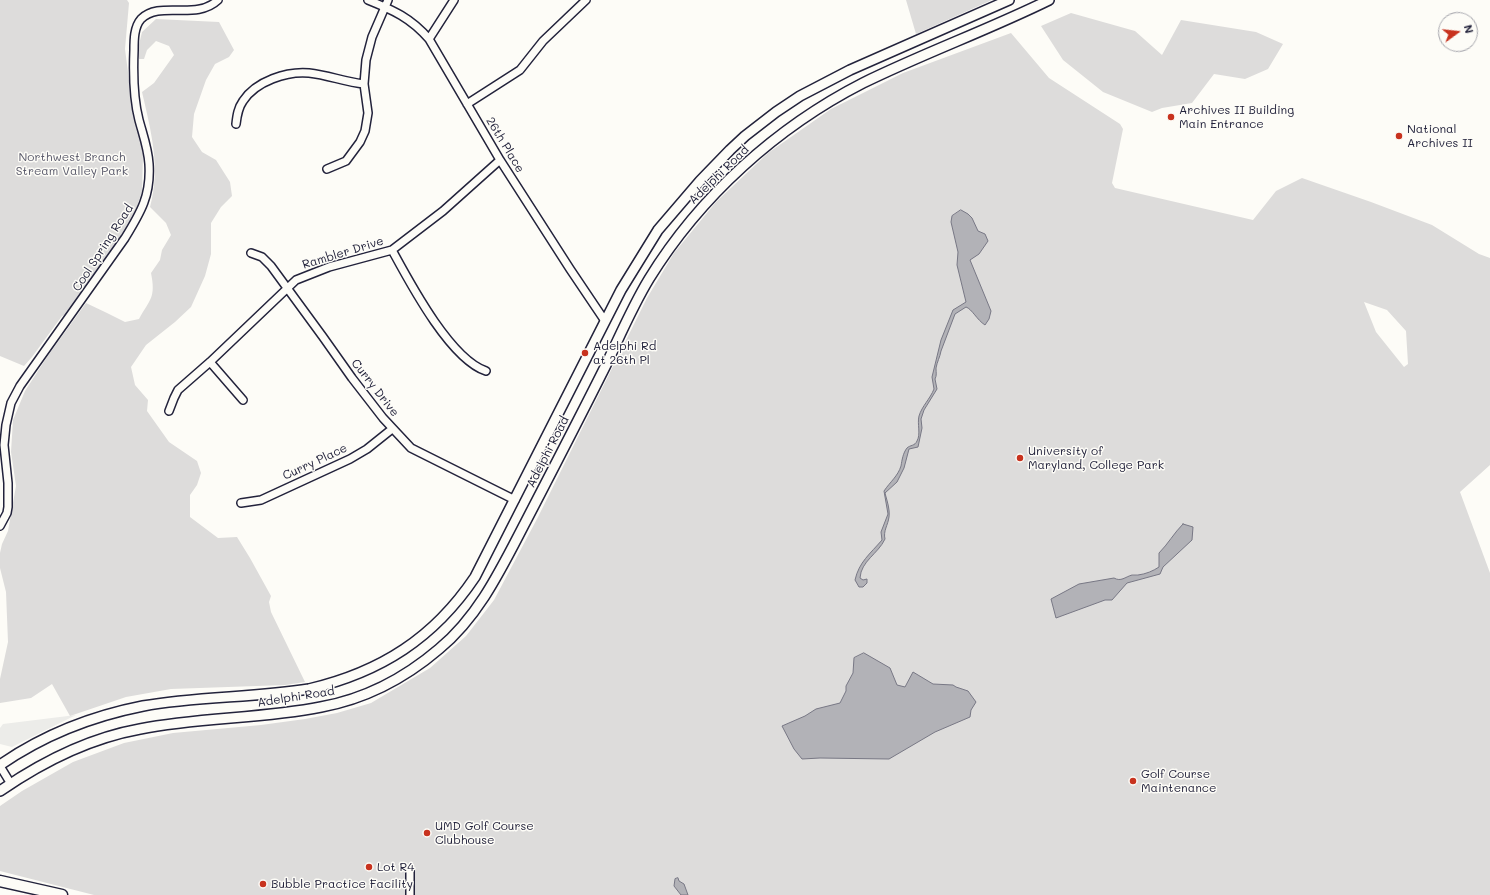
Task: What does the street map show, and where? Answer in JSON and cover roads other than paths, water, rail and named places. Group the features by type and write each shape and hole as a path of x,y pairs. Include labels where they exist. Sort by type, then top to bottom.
{"main road":[{"name":"Adelphi Road","path":"0,766 17,753 43,740 83,723 121,711 144,706 184,701 309,689 350,677 377,666 414,642 454,606 475,577 621,290 658,230 687,195 724,155 761,124 800,96 839,76 1010,0"},
{"name":"Adelphi Road","path":"0,791 43,764 68,752 108,737 138,729 176,723 300,711 344,701 389,684 428,658 459,632 483,600 505,562 648,282 685,227 732,176 784,132 844,94 924,54 1009,20 1049,0"},
{"path":"0,881 62,895"}],"street":[{"name":"Cool Spring Road","path":"0,526 7,513 8,507 8,483 4,445 6,425 11,403 20,386 125,238 146,200 149,165 148,152 139,120 134,88 134,44 138,23 147,14 157,10 200,9 211,6 218,0"},
{"name":"26th Place","path":"368,0 387,4 412,22 429,39 500,160 570,269 606,321"},
{"path":"429,39 454,0"},
{"path":"467,104 520,70 543,41 586,0"},
{"path":"327,169 333,168 346,161 360,142 365,131 368,106 364,84 368,50 372,37 387,4"},
{"path":"236,124 239,108 246,97 256,88 278,78 292,74 309,73 344,82 364,84"},
{"name":"Rambler Drive","path":"169,410 178,390 210,362 296,280 316,271 392,250 444,211 500,160"},
{"path":"392,250 414,290 436,324 458,352 477,368 486,371"},
{"name":"Curry Drive","path":"251,253 262,256 271,266 352,378 392,429 411,448 515,500"},
{"path":"210,362 243,400"},
{"name":"Curry Place","path":"241,503 261,500 350,459 392,429"},
{"path":"0,766 11,784"},
{"path":"410,871 410,895"}],"place":[{"name":"Archives II Building Main Entrance","path":"1171,117"},
{"name":"National Archives II","path":"1399,136"},
{"name":"Adelphi Rd at 26th Pl","path":"585,353"},
{"name":"University of Maryland, College Park","path":"1020,458"},
{"name":"Golf Course Maintenance","path":"1133,781"},
{"name":"UMD Golf Course Clubhouse","path":"427,833"},
{"name":"Lot R4","path":"369,867"},
{"name":"Bubble Practice Facility","path":"263,884"}],"park label":[{"name":"Northwest Branch Stream Valley Park","path":"72,164"}]}
